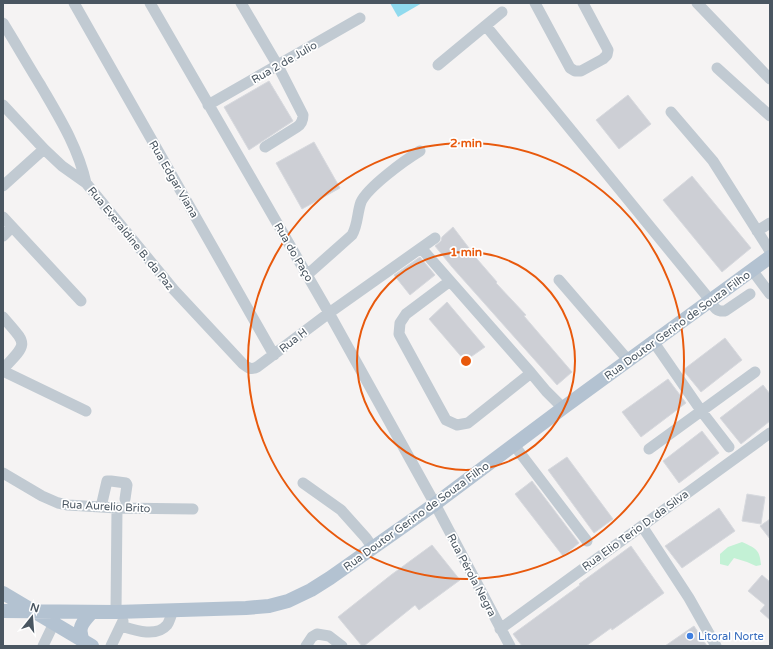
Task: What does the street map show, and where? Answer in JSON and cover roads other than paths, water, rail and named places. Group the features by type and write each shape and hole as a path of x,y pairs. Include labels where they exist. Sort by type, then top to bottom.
{"main road":[{"name":"Rua Doutor Gerino de Souza Filho","path":"3,611 122,612 246,608 269,606 288,601 330,578 435,504 562,408 770,257"},
{"path":"3,593 88,644"},
{"path":"88,644 80,635 81,627 85,619 92,612"}],"street":[{"name":"Rua Edgar Viana","path":"74,3 274,355"},
{"name":"Rua do Paço","path":"150,3 208,105 233,144 435,504"},
{"path":"242,3 278,66 303,114 303,120 297,128 265,147"},
{"path":"535,3 570,68 575,71 581,71 607,56 608,50 583,3"},
{"path":"697,3 770,79"},
{"path":"438,65 502,12"},
{"name":"Rua 2 de Julio","path":"208,105 360,18"},
{"path":"3,23 58,114 82,166 86,183"},
{"path":"486,26 716,309 724,311 750,294"},
{"path":"717,68 770,116"},
{"name":"Rua Everaldine B. da Paz","path":"3,105 62,166 86,183 174,290 243,364 249,369 257,367"},
{"path":"671,112 713,161 770,251"},
{"path":"3,186 44,149"},
{"path":"307,275 352,236 355,230 360,205 368,192 405,161 420,151"},
{"path":"3,217 81,301"},
{"path":"757,231 770,223"},
{"path":"3,236 12,227"},
{"name":"Rua H","path":"257,367 329,313 435,238"},
{"path":"421,248 562,408"},
{"path":"752,270 770,294"},
{"path":"450,280 406,314 400,323 399,334 446,420 457,425 468,423 531,372"},
{"path":"559,280 628,360"},
{"path":"3,317 22,339 22,344 16,356 3,370 86,411"},
{"path":"653,341 702,412 729,447"},
{"path":"649,449 702,412 755,372"},
{"name":"Rua Elio Terio D. da Silva","path":"500,629 770,433"},
{"path":"514,445 587,541"},
{"name":"Rua Aurelio Brito","path":"3,474 42,496 58,503 68,505 118,508 193,508"},
{"path":"101,507 107,481 111,480 126,483 125,499"},
{"path":"303,483 342,510 373,548"},
{"name":"Rua Pérola Negra","path":"435,504 510,646"},
{"path":"112,646 121,626 122,612 118,508"},
{"path":"642,526 689,598 716,646"},
{"path":"121,626 142,632 155,632 162,630 167,624 173,610"},
{"path":"43,646 54,623"},
{"path":"306,646 312,637 317,634 329,636 342,646"}],"water":[{"path":"390,3 422,3 398,17"}],"place":[{"name":"Litoral Norte","path":"690,636"}]}
